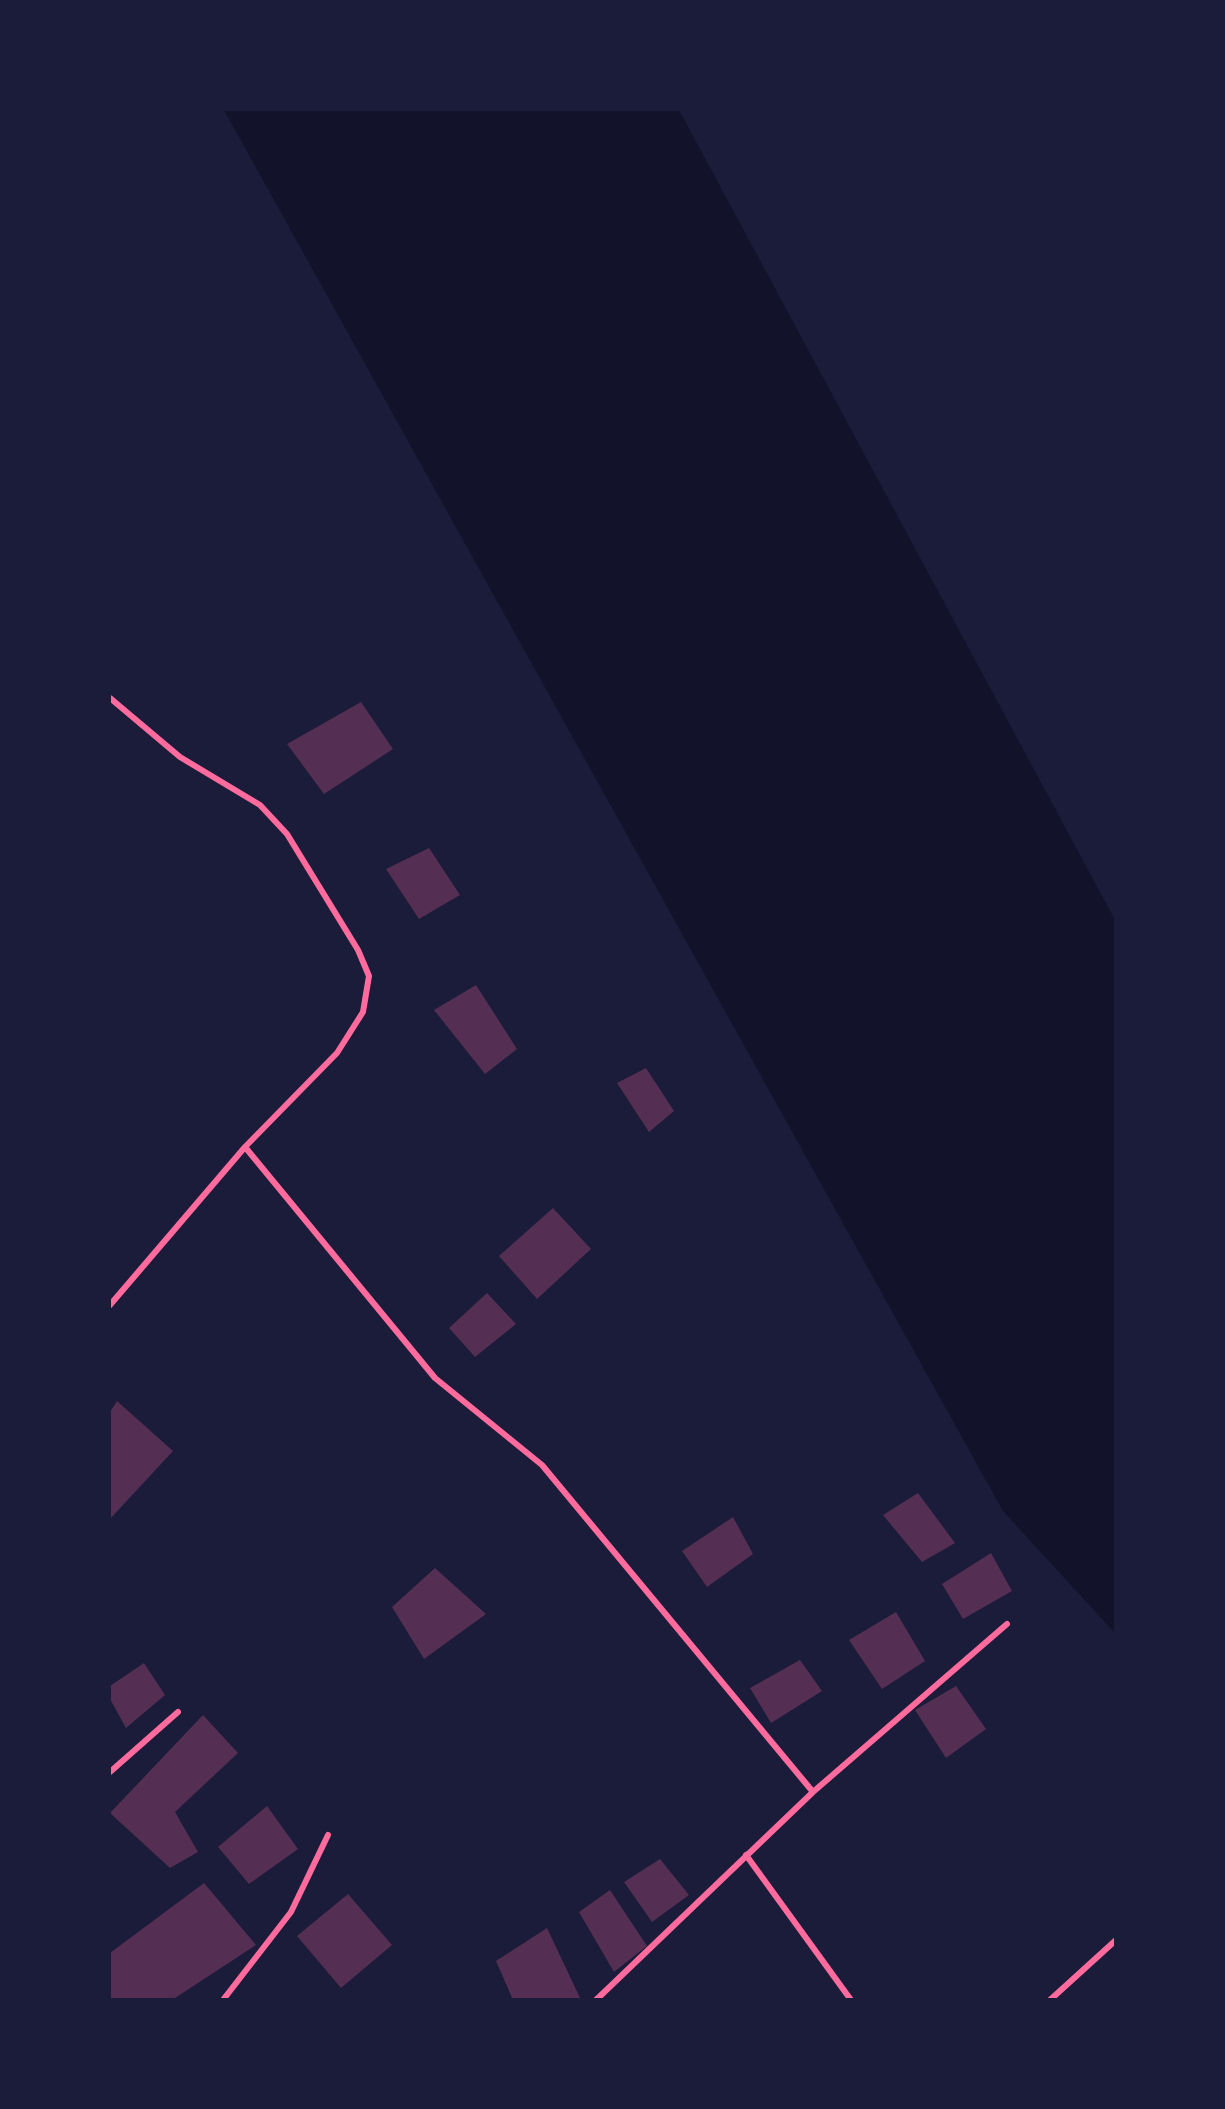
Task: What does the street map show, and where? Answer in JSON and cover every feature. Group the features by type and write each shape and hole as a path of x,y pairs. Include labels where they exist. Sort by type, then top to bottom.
{"street":[{"path":"110,698 180,757 260,805 267,812 287,834 358,950 369,976 363,1012 337,1053 244,1147 110,1305"},
{"path":"244,1147 435,1378 542,1465 813,1792"},
{"path":"596,2000 813,1792 1007,1624"},
{"path":"110,1772 178,1712"},
{"path":"223,2000 291,1912 328,1835"},
{"path":"746,1855 851,2000"},
{"path":"1050,2000 1116,1940"}],"shaded area":[{"path":"224,110 679,110 1115,920 1115,1633 1003,1511"}],"building":[{"path":"361,702 393,749 324,794 287,744"},
{"path":"429,848 460,895 419,919 386,869"},
{"path":"476,985 517,1049 485,1074 434,1010"},
{"path":"646,1068 674,1111 649,1132 617,1083"},
{"path":"553,1208 591,1249 537,1299 499,1256"},
{"path":"487,1293 516,1324 475,1357 449,1328"},
{"path":"117,1401 173,1451 110,1519 110,1412"},
{"path":"918,1493 955,1543 922,1562 883,1515"},
{"path":"733,1517 753,1554 707,1587 682,1551"},
{"path":"991,1553 1012,1591 963,1619 942,1584"},
{"path":"435,1568 486,1614 424,1659 392,1607"},
{"path":"896,1612 925,1661 882,1689 849,1640"},
{"path":"800,1660 822,1691 771,1723 750,1688"},
{"path":"144,1663 165,1695 126,1728 110,1699 110,1686"},
{"path":"956,1686 986,1729 946,1758 915,1710"},
{"path":"203,1715 238,1753 175,1812 198,1852 170,1868 110,1813"},
{"path":"267,1806 298,1849 249,1884 218,1847"},
{"path":"660,1859 689,1895 652,1922 624,1882"},
{"path":"204,1883 256,1945 172,2000 110,2000 110,1953"},
{"path":"610,1890 647,1946 614,1972 579,1912"},
{"path":"348,1894 392,1945 341,1988 297,1936"},
{"path":"547,1928 581,2000 513,2000 496,1961"}]}
